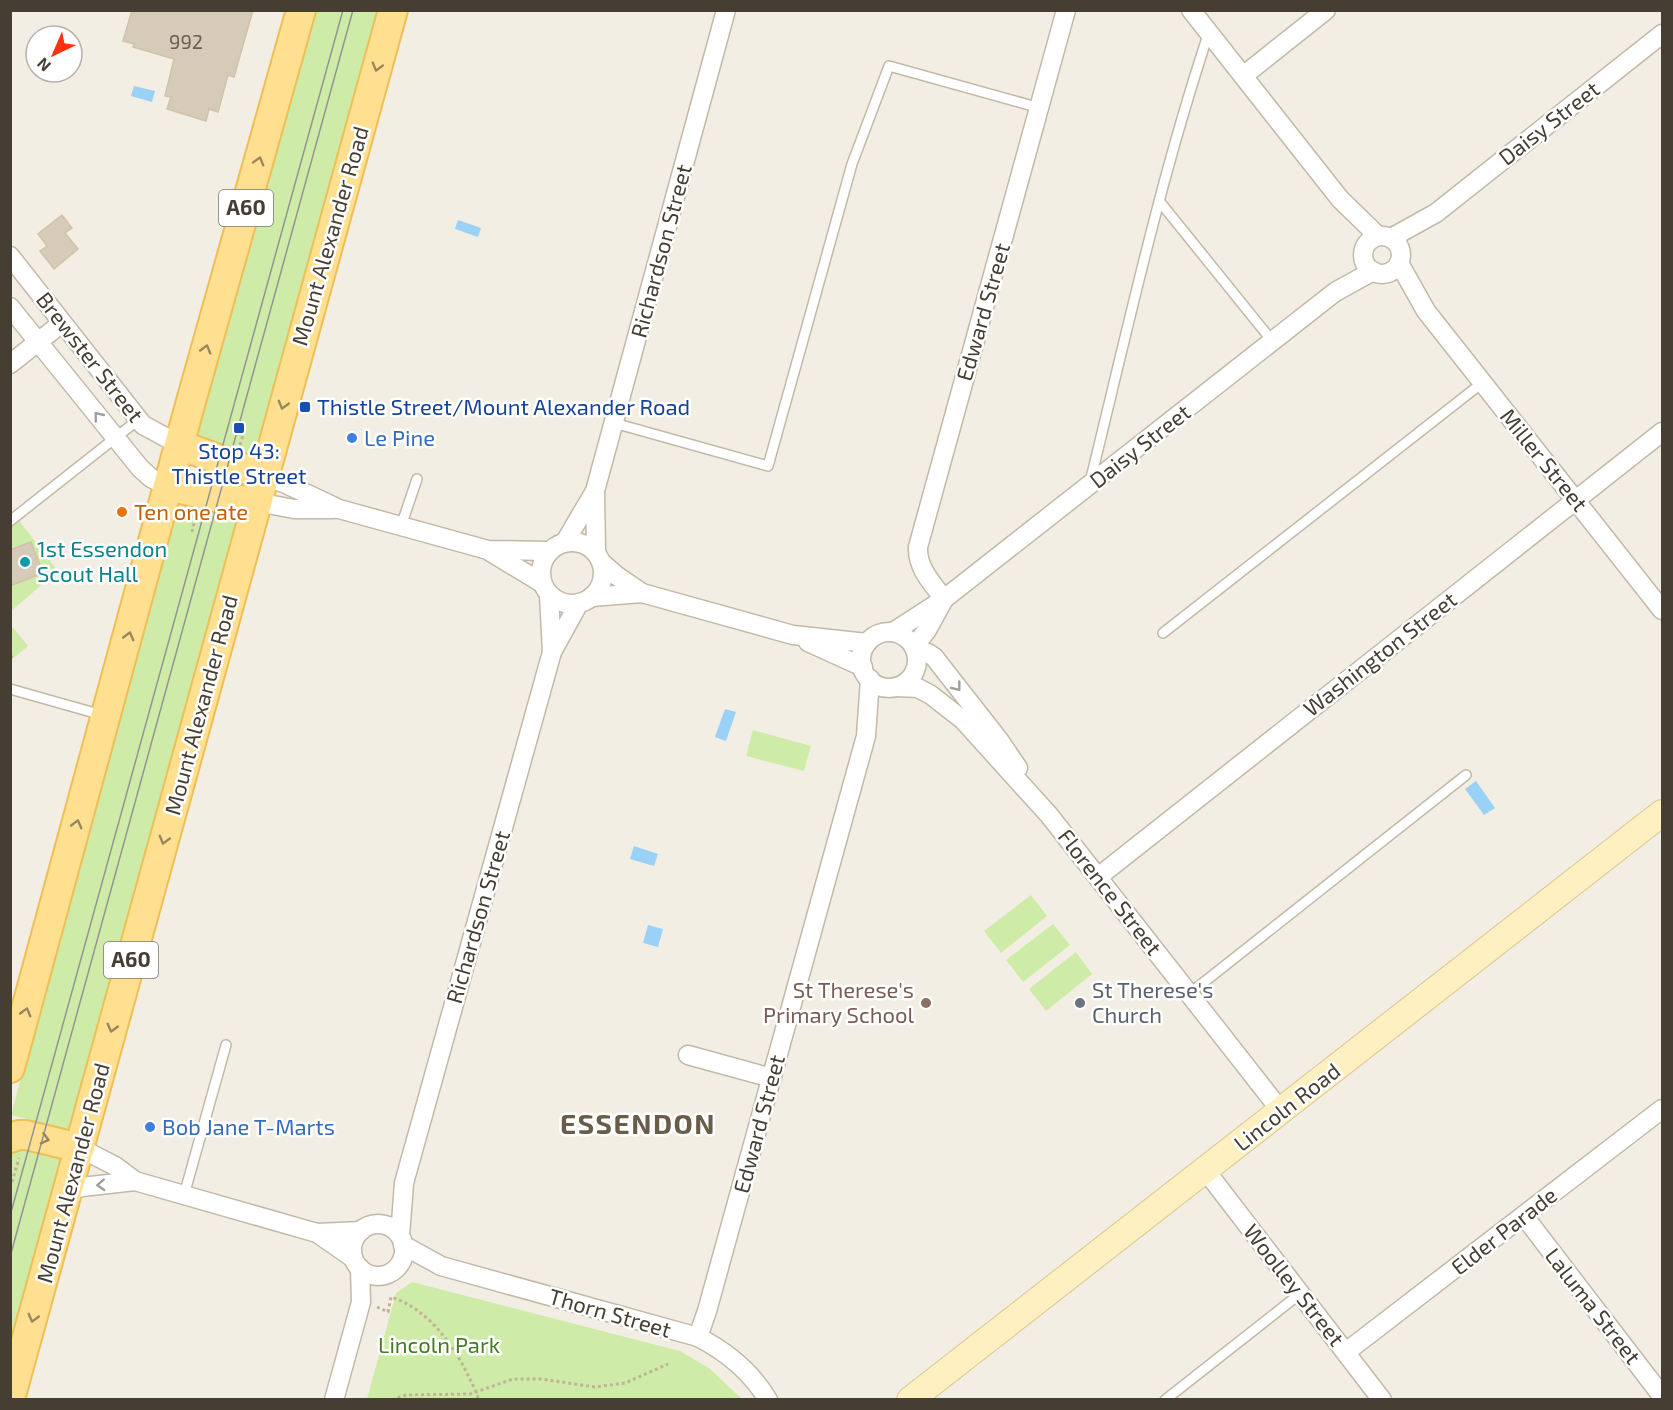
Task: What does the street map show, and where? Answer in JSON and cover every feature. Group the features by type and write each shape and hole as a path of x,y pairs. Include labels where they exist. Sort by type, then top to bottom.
{"main road":[{"name":"A60","path":"10,1068 168,486 301,10"},
{"name":"Mount Alexander Road","path":"10,1399 393,10"},
{"path":"180,445 260,489"},
{"path":"168,486 219,498 260,489"},
{"name":"Lincoln Road","path":"910,1400 1662,813"},
{"path":"10,1138 26,1134 80,1148"}],"street":[{"name":"Richardson Street","path":"565,542 594,491 726,10"},
{"name":"Miller Street","path":"1191,10 1662,610"},
{"path":"1244,76 1326,10"},
{"name":"Edward Street","path":"944,599 921,566 917,556 918,547 1067,14"},
{"name":"Daisy Street","path":"893,632 944,599 1662,34"},
{"name":"Brewster Street","path":"10,256 138,420 149,430 180,445"},
{"name":"Brewster Street","path":"10,307 144,472 168,486"},
{"path":"10,364 62,323"},
{"name":"Washington Street","path":"1098,877 1662,432"},
{"path":"260,489 286,484 339,509 488,550 548,551"},
{"path":"260,489 294,509 339,509"},
{"name":"Richardson Street","path":"594,491 599,557"},
{"path":"546,589 541,566 548,551 565,542 582,543 616,576 642,593 793,635 867,643"},
{"path":"488,550 546,589 558,601 568,604 642,593"},
{"path":"585,600 598,590 602,581 603,571 599,557"},
{"name":"Richardson Street","path":"546,589 552,652"},
{"name":"Daisy Street","path":"915,648 944,599"},
{"name":"Richardson Street","path":"402,1240 404,1183 552,652 585,600"},
{"path":"793,635 866,673 876,684 894,687 906,683 912,676 916,668 915,648 905,637 893,632 879,634 867,643 862,659 866,673"},
{"name":"Florence Street","path":"915,648 928,652 934,657 999,740 1049,815"},
{"name":"Edward Street","path":"866,673 866,736"},
{"name":"Edward Street","path":"698,1337 866,736 894,687"},
{"name":"Florence Street","path":"894,687 918,688 947,706 963,720 1049,815 1281,1111"},
{"path":"688,1055 772,1078"},
{"name":"Elder Parade","path":"1346,1352 1662,1109"},
{"path":"80,1148 116,1166 135,1181"},
{"name":"Woolley Street","path":"1206,1171 1382,1400"},
{"path":"68,1191 135,1181 317,1233 361,1230 379,1224 387,1226 402,1240 402,1261 361,1302"},
{"name":"Richardson Street","path":"379,1224 404,1183"},
{"name":"Laluma Street","path":"1524,1216 1662,1396"},
{"path":"334,1400 361,1302 353,1243 361,1230"},
{"path":"317,1233 373,1275 389,1272"},
{"name":"Thorn Street","path":"402,1240 441,1266 698,1337 722,1350 743,1368 768,1396"},
{"name":"Thorn Street","path":"389,1272 441,1266"}],"lane":[{"path":"1088,487 1160,202 1195,74 1209,32"},
{"path":"614,423 768,466 852,164 889,66 1040,108"},
{"path":"1160,202 1273,342"},
{"path":"1163,633 1482,383"},
{"path":"10,521 138,420"},
{"path":"401,526 417,479"},
{"path":"10,689 107,716"},
{"path":"1189,994 1466,775"},
{"path":"184,1195 226,1045"},
{"path":"1165,1400 1301,1293"}],"path":[{"path":"192,532 195,519"},
{"path":"361,1302 388,1312 391,1297 411,1304 424,1314 453,1350 479,1400"},
{"path":"392,1400 406,1395 477,1393 513,1379 541,1378 595,1387 625,1383 668,1364"}],"green space":[{"path":"309,11 383,11 259,463 193,438"},
{"path":"177,498 246,510 74,1132 11,1115"},
{"path":"17,518 58,571 11,611 11,523"},
{"path":"10,624 28,646 11,660 10,660"},
{"path":"753,730 811,746 804,771 746,756"},
{"path":"1031,895 1047,916 1001,953 984,931"},
{"path":"1053,924 1070,945 1023,982 1006,960"},
{"path":"1076,952 1092,974 1046,1011 1029,989"},
{"path":"11,1144 64,1159 11,1340"},
{"name":"Lincoln Park","path":"412,1282 680,1351 709,1368 742,1399 367,1399 396,1293"}],"water":[{"path":"134,86 155,91 152,102 131,96"},
{"path":"458,220 481,228 478,237 455,229"},
{"path":"725,709 736,712 726,741 715,737"},
{"path":"1476,781 1495,808 1484,815 1465,789"},
{"path":"634,846 658,854 654,866 630,859"},
{"path":"648,925 663,929 658,947 643,943"}],"building":[{"path":"132,10 253,10 234,77 228,75 218,112 209,109 206,121 167,109 171,97 165,96 174,59 133,47 134,44 123,41"},
{"path":"62,215 72,228 65,233 78,249 54,269 40,251 47,246 38,234"},
{"name":"1st Essendon Scout Hall","path":"31,542 43,573 10,586 10,550"}],"tram line":[{"path":"10,1216 343,10"},
{"path":"10,1257 353,10"}],"place":[{"name":"Thistle Street/Mount Alexander Road","path":"305,407"},
{"name":"Stop 43: Thistle Street","path":"239,428"},
{"name":"Le Pine","path":"352,438"},
{"name":"Ten one ate","path":"122,512"},
{"name":"1st Essendon Scout Hall","path":"25,562"},
{"name":"St Therese's Primary School","path":"926,1003"},
{"name":"St Therese's Church","path":"1080,1003"},
{"name":"Bob Jane T-Marts","path":"150,1127"}],"district":[{"name":"ESSENDON","path":"638,1124"}]}
